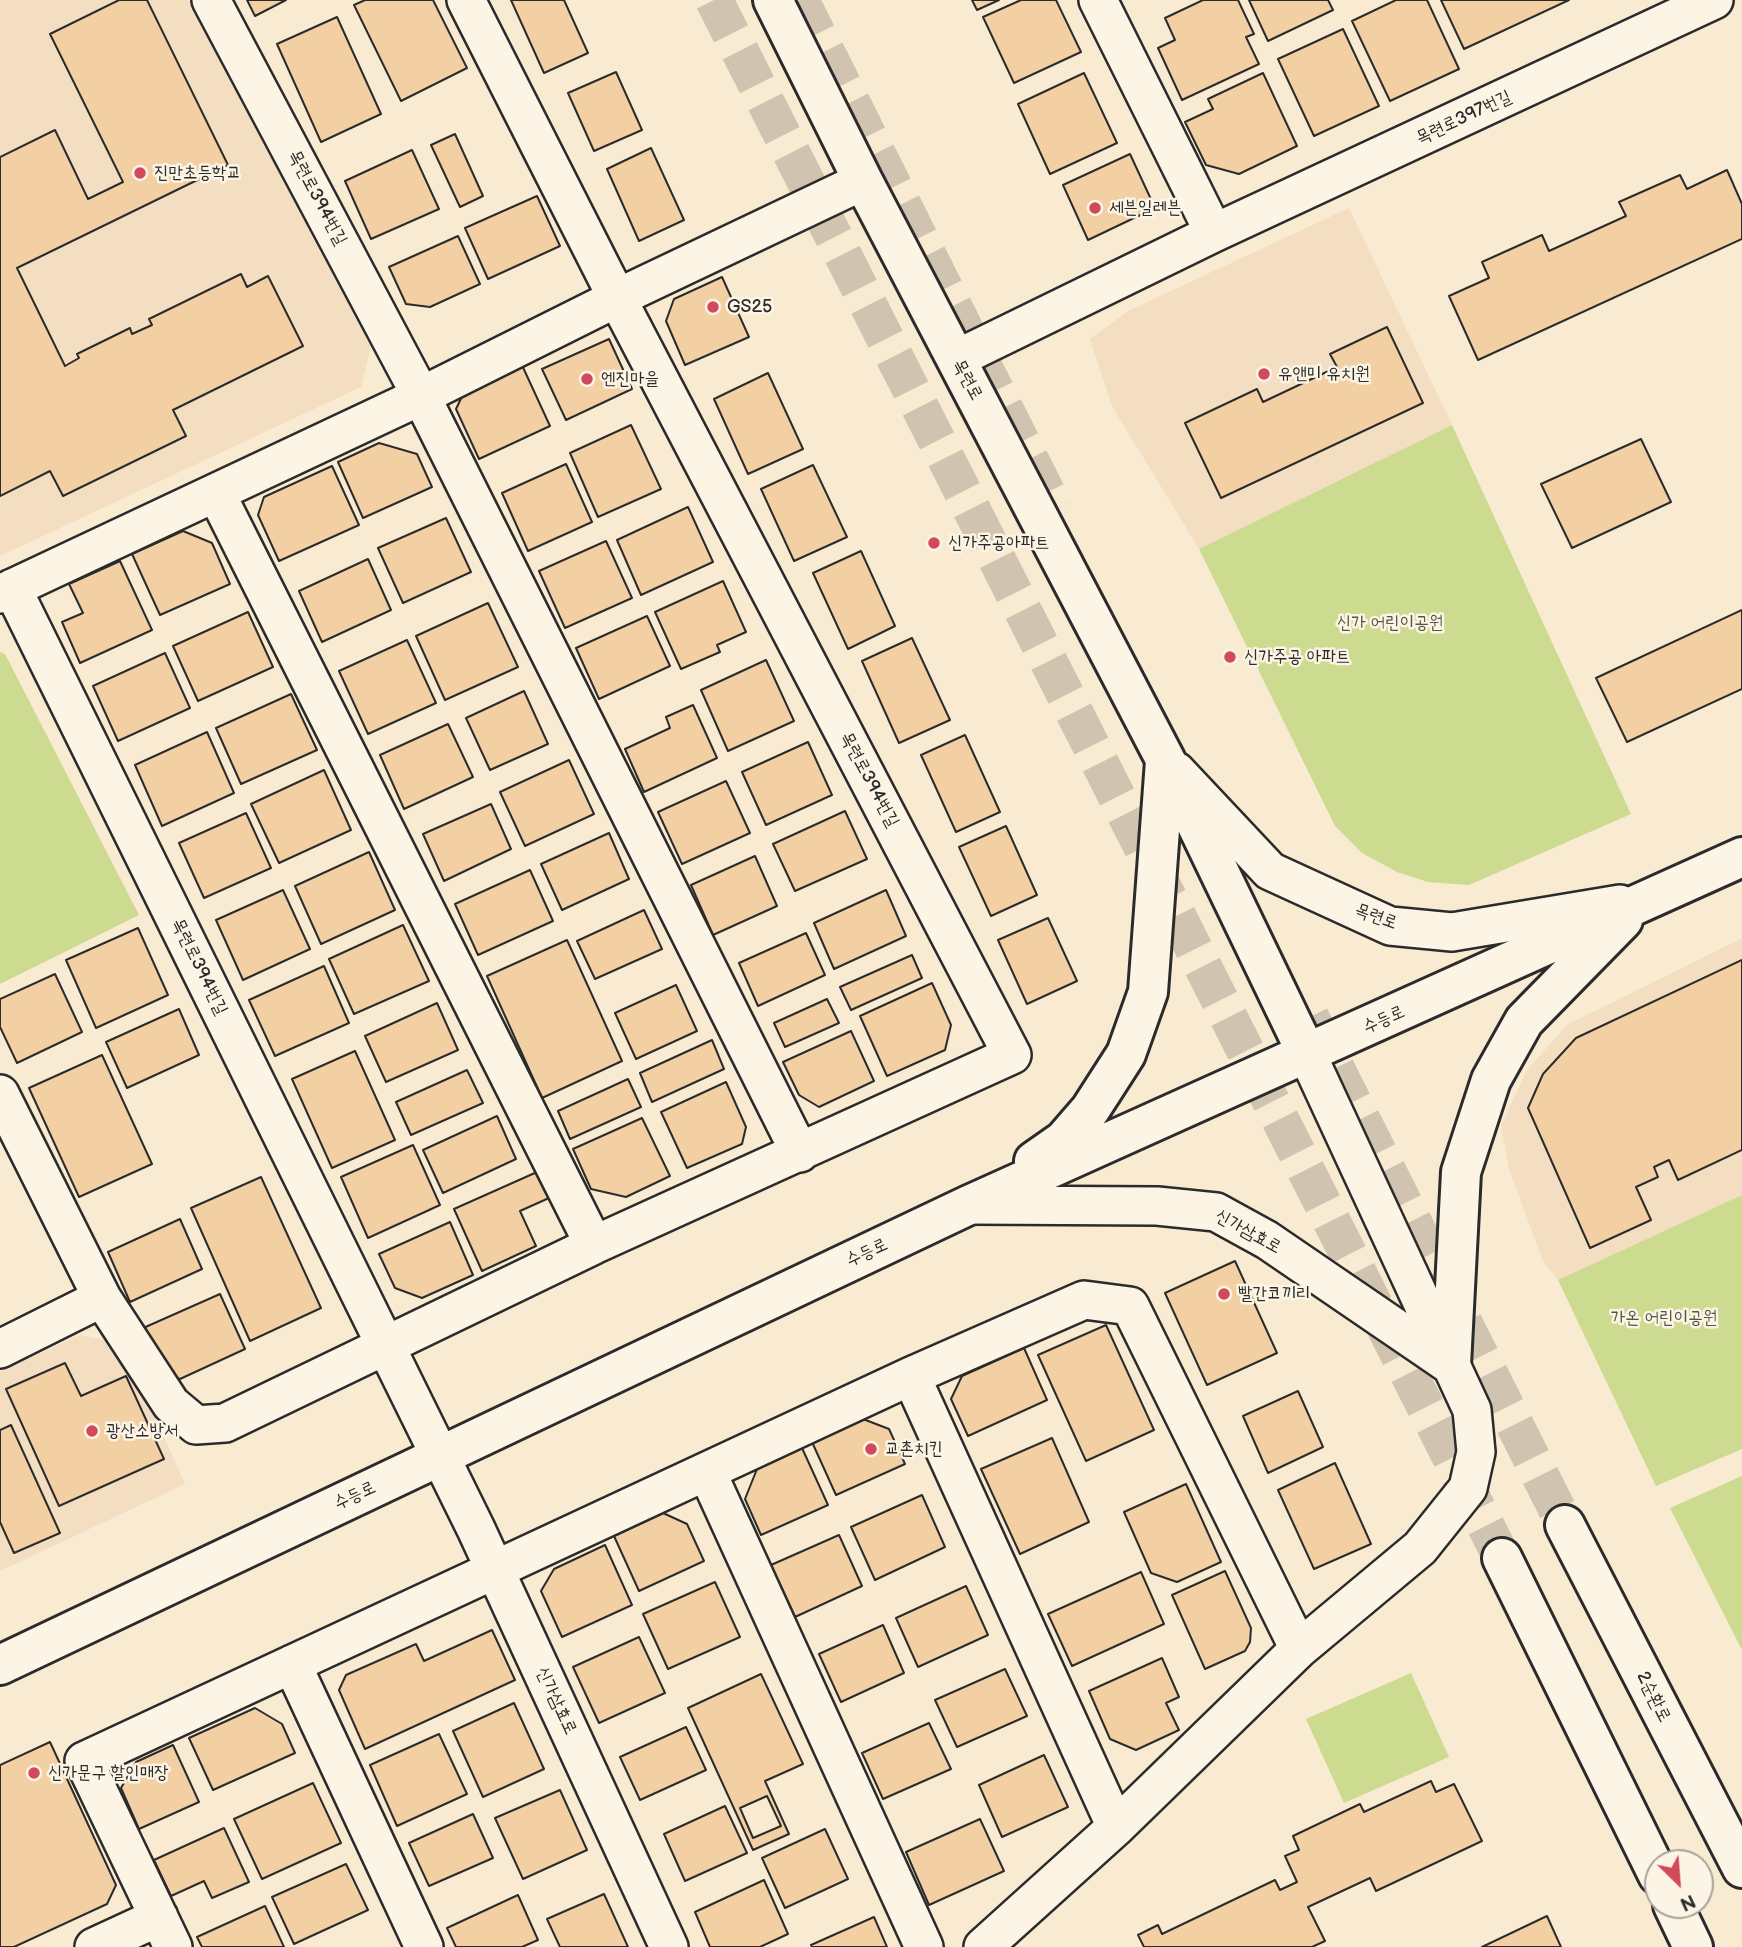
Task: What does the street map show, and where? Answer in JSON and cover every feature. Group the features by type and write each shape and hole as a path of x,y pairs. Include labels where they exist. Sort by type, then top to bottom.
{"main road":[{"name":"목련로","path":"773,0 863,181 1165,759 1307,1054"},
{"path":"969,1205 1064,1140 1090,1110 1126,1054 1148,992 1165,759"},
{"name":"수등로","path":"0,1665 969,1205 1641,901 1742,858"},
{"path":"1451,1365 1461,1172 1491,1080 1524,1021 1641,901"},
{"name":"2순환로","path":"1565,1525 1742,1868"},
{"path":"1502,1558 1645,1849"},
{"path":"1680,1919 1693,1947"}],"street":[{"name":"목련로394번길","path":"211,0 421,396 800,1153"},
{"name":"목련로394번길","path":"0,1094 102,1298 171,1404 196,1425 225,1423 594,1245 1013,1055 617,298 466,0"},
{"name":"목련로397번길","path":"956,359 1214,233 1714,0"},
{"path":"1107,3 1214,233"},
{"name":"목련로394번길","path":"439,1456 386,1345 6,591 421,396 617,298 863,181"},
{"path":"216,492 594,1245"},
{"name":"목련로","path":"1165,759 1270,871 1390,926 1452,933 1641,901"},
{"path":"983,1947 1116,1827 1298,1649 1420,1548 1468,1488 1476,1452 1472,1410 1307,1054"},
{"name":"신가삼효로","path":"969,1205 1157,1206 1216,1212 1267,1240 1451,1365"},
{"path":"0,1349 102,1298"},
{"path":"94,1947 166,1932 84,1761 911,1376 1084,1300 1130,1306 1298,1649"},
{"path":"911,1376 1116,1827"},
{"name":"신가삼효로","path":"439,1456 496,1570 669,1947"},
{"path":"707,1472 924,1947"},
{"path":"292,1664 424,1947"}],"shaded area":[{"name":"진만초등학교","path":"0,0 188,0 371,347 361,387 0,556"},
{"name":"유앤미 유치원","path":"1349,208 1452,425 1199,549 1113,408 1090,339 1128,311"},
{"path":"1742,938 1742,1195 1558,1280 1543,1261 1509,1169 1501,1125 1527,1070 1567,1025"},
{"path":"80,1335 122,1343 185,1484 0,1571 0,1372"}],"green space":[{"name":"신가 어린이공원","path":"1452,425 1631,814 1469,885 1428,882 1397,872 1362,853 1335,826 1199,549"},
{"path":"0,652 5,654 139,915 0,984"},
{"name":"가온 어린이공원","path":"1742,1195 1742,1449 1656,1486 1558,1280"},
{"path":"1742,1476 1742,1650 1670,1508"},
{"path":"1411,1673 1449,1757 1344,1803 1306,1719"}],"building":[{"path":"119,0 147,0 228,165 17,268 65,366 79,358 77,354 130,328 132,334 152,325 149,319 241,274 247,287 268,276 303,346 173,410 186,436 63,496 50,471 0,496 0,157 55,130 88,199 123,182 50,34"},
{"path":"247,0 286,0 255,16"},
{"path":"365,0 433,0 467,68 401,101 354,5"},
{"path":"511,0 564,0 588,53 544,73"},
{"path":"972,0 999,0 977,10"},
{"path":"1021,0 1056,0 1081,52 1014,83 983,17"},
{"path":"1203,0 1238,0 1254,34 1246,37 1259,64 1182,100 1158,48 1175,40 1165,18"},
{"path":"1249,0 1328,0 1333,10 1268,41"},
{"path":"1396,0 1427,0 1459,69 1390,101 1352,21"},
{"path":"1441,0 1569,0 1464,49"},
{"path":"337,17 381,114 321,142 277,44"},
{"path":"1343,29 1379,106 1314,136 1278,59"},
{"path":"616,72 642,130 594,151 568,93"},
{"path":"1084,73 1117,143 1050,174 1018,104"},
{"path":"1263,73 1297,146 1239,174 1206,165 1185,122 1213,109 1208,99"},
{"path":"455,134 483,196 460,207 431,145"},
{"path":"651,148 684,220 639,241 607,169"},
{"path":"412,150 439,209 371,239 345,181"},
{"path":"1130,154 1155,208 1088,240 1063,185"},
{"path":"1727,170 1742,204 1742,239 1478,360 1449,296 1489,278 1482,262 1542,235 1549,251 1626,216 1619,202 1680,175 1687,189"},
{"path":"537,196 560,246 488,279 465,228"},
{"path":"458,236 480,284 430,307 406,304 389,267"},
{"path":"722,277 749,337 685,365 666,321 674,299"},
{"path":"1387,327 1423,403 1221,498 1185,423 1257,389 1263,402 1337,367 1330,354"},
{"name":"엔진마을","path":"609,339 632,389 566,420 542,369"},
{"path":"521,363 550,426 479,459 456,409 466,388"},
{"path":"768,373 803,449 748,474 714,399"},
{"path":"631,425 661,489 598,517 570,453"},
{"path":"1641,439 1671,502 1572,548 1541,484"},
{"path":"379,443 417,454 432,487 363,518 338,462"},
{"path":"566,464 592,522 528,551 502,493"},
{"path":"813,465 847,537 794,561 761,489"},
{"path":"332,466 359,525 279,561 258,515 264,497"},
{"path":"688,507 713,562 641,595 617,540"},
{"path":"446,518 471,572 403,603 378,548"},
{"path":"183,531 212,543 230,584 160,615 132,554"},
{"path":"606,541 632,598 565,628 539,571"},
{"path":"861,551 895,626 848,649 813,573"},
{"path":"368,559 391,610 322,642 299,591"},
{"path":"120,561 152,630 80,663 62,622 83,613 69,584"},
{"path":"723,581 746,632 717,645 720,652 681,669 655,612"},
{"path":"488,603 518,667 445,700 416,636"},
{"path":"1742,610 1742,689 1627,742 1596,678"},
{"path":"248,612 273,667 198,701 173,646"},
{"path":"647,616 670,666 599,699 576,648"},
{"path":"912,638 950,720 899,743 862,661"},
{"path":"407,640 436,703 368,734 339,671"},
{"path":"165,653 190,708 118,741 93,686"},
{"path":"766,660 794,721 728,751 701,690"},
{"path":"524,691 548,744 490,770 466,718"},
{"path":"291,694 317,750 241,784 216,728"},
{"path":"693,705 717,758 644,792 625,749 670,728 666,717"},
{"path":"448,724 473,777 404,809 380,755"},
{"path":"207,732 234,793 162,826 135,765"},
{"path":"965,735 1000,812 956,832 921,755"},
{"path":"808,742 832,795 766,825 742,772"},
{"path":"569,760 594,814 525,846 500,792"},
{"path":"324,770 351,830 279,863 251,804"},
{"path":"726,781 750,833 682,864 658,812"},
{"path":"491,804 511,849 444,881 423,834"},
{"path":"845,811 867,859 795,891 773,844"},
{"path":"246,813 271,868 204,898 179,843"},
{"path":"1006,826 1037,895 991,916 959,847"},
{"path":"609,833 629,879 562,910 541,864"},
{"path":"369,852 395,910 321,944 295,886"},
{"path":"755,856 777,906 713,935 691,885"},
{"path":"530,870 553,921 478,955 455,904"},
{"path":"283,890 310,949 243,980 216,920"},
{"path":"886,890 906,936 834,969 814,923"},
{"path":"644,910 662,949 595,979 577,941"},
{"path":"1048,918 1077,981 1027,1004 998,940"},
{"path":"403,925 429,981 354,1014 329,959"},
{"path":"138,928 168,995 96,1028 66,960"},
{"path":"806,933 825,975 758,1006 739,963"},
{"path":"567,940 622,1061 542,1098 487,976"},
{"path":"912,955 922,978 851,1010 840,987"},
{"path":"1742,960 1742,1150 1678,1180 1669,1160 1654,1167 1658,1177 1636,1187 1651,1220 1590,1248 1528,1108 1543,1074 1576,1038"},
{"path":"324,966 349,1023 275,1056 249,1000"},
{"path":"55,974 82,1032 17,1063 0,1027 0,999"},
{"path":"932,983 951,1025 945,1050 887,1076 860,1016"},
{"path":"676,985 697,1031 636,1059 615,1013"},
{"path":"827,999 839,1023 785,1047 774,1023"},
{"path":"437,1003 458,1050 386,1082 365,1036"},
{"path":"179,1009 199,1055 127,1088 106,1042"},
{"path":"851,1031 874,1081 819,1107 799,1095 783,1062"},
{"path":"712,1040 724,1069 652,1102 640,1073"},
{"path":"355,1051 395,1140 332,1168 292,1079"},
{"path":"102,1055 152,1164 79,1197 29,1088"},
{"path":"467,1070 483,1103 411,1135 396,1102"},
{"path":"628,1079 641,1107 570,1139 558,1111"},
{"path":"726,1082 746,1127 742,1144 687,1168 661,1112"},
{"path":"497,1116 516,1159 443,1193 423,1150"},
{"path":"642,1118 670,1176 626,1197 591,1189 573,1149"},
{"path":"413,1145 440,1205 368,1238 341,1177"},
{"path":"537,1172 549,1198 520,1211 536,1246 482,1271 454,1209"},
{"path":"261,1177 321,1308 250,1341 191,1208"},
{"path":"180,1219 202,1269 130,1302 108,1252"},
{"path":"450,1222 473,1275 422,1298 395,1288 379,1254"},
{"path":"1235,1261 1277,1353 1207,1385 1165,1293"},
{"path":"220,1294 245,1349 180,1379 161,1372 141,1329"},
{"path":"1106,1325 1154,1430 1086,1461 1038,1355"},
{"path":"1024,1348 1047,1400 968,1436 951,1399 962,1376"},
{"path":"65,1363 81,1396 126,1376 164,1459 59,1506 6,1389"},
{"path":"1298,1391 1323,1447 1268,1473 1243,1416"},
{"path":"863,1419 889,1429 905,1464 836,1495 812,1442"},
{"path":"11,1425 60,1533 14,1553 0,1522 0,1430"},
{"path":"1052,1438 1089,1522 1020,1554 981,1469"},
{"path":"802,1448 828,1505 761,1535 745,1499 757,1469"},
{"path":"1335,1463 1371,1544 1314,1569 1278,1490"},
{"path":"1186,1484 1221,1562 1177,1582 1151,1573 1124,1512"},
{"path":"922,1495 945,1547 875,1580 851,1527"},
{"path":"663,1513 687,1524 704,1561 639,1591 614,1536"},
{"path":"839,1535 862,1586 795,1617 771,1565"},
{"path":"605,1545 632,1605 562,1637 541,1591 554,1569"},
{"path":"1225,1571 1251,1628 1250,1642 1245,1651 1205,1669 1172,1595"},
{"path":"1141,1572 1164,1624 1072,1666 1048,1614"},
{"path":"715,1582 740,1637 668,1669 643,1614"},
{"path":"966,1586 988,1635 918,1667 896,1618"},
{"path":"883,1625 904,1673 841,1702 819,1654"},
{"path":"492,1630 515,1680 365,1749 339,1690 346,1675 416,1644 424,1661"},
{"path":"639,1637 665,1693 599,1723 573,1667"},
{"path":"1162,1658 1179,1697 1166,1703 1179,1730 1136,1750 1110,1739 1089,1691"},
{"path":"1005,1669 1027,1716 957,1747 935,1700"},
{"path":"761,1674 803,1764 765,1781 789,1834 753,1850 688,1708"},
{"path":"514,1703 544,1769 483,1797 453,1731"},
{"path":"255,1708 282,1724 295,1753 213,1790 189,1738"},
{"path":"929,1723 951,1769 883,1799 862,1753"},
{"path":"686,1727 706,1770 640,1800 620,1757"},
{"path":"439,1734 467,1794 397,1826 370,1765"},
{"path":"50,1742 116,1885 107,1904 14,1947 0,1947 0,1765"},
{"path":"173,1745 199,1802 139,1829 121,1788 136,1762"},
{"path":"1044,1755 1068,1807 1002,1837 979,1785"},
{"path":"1431,1781 1436,1792 1454,1784 1482,1841 1376,1891 1370,1878 1308,1907 1325,1941 1312,1947 1144,1947 1138,1935 1158,1925 1162,1934 1275,1880 1280,1890 1297,1882 1285,1856 1299,1850 1293,1836 1360,1804 1364,1812"},
{"path":"313,1783 341,1843 262,1879 234,1819"},
{"path":"560,1790 587,1850 523,1879 495,1818"},
{"path":"767,1796 781,1826 753,1838 740,1808"},
{"path":"725,1806 747,1853 685,1881 664,1834"},
{"path":"473,1814 493,1858 429,1886 409,1843"},
{"path":"980,1819 1004,1871 929,1905 906,1852"},
{"path":"224,1828 249,1882 212,1898 204,1881 171,1896 154,1860"},
{"path":"825,1829 848,1879 785,1908 762,1858"},
{"path":"346,1864 368,1910 294,1944 272,1897"},
{"path":"764,1880 788,1934 760,1947 710,1947 695,1912"},
{"path":"604,1894 628,1947 560,1947 547,1919"},
{"path":"518,1895 538,1940 522,1947 456,1947 447,1928"},
{"path":"265,1906 284,1947 202,1947 197,1937"},
{"path":"1547,1916 1561,1947 1482,1947"},
{"path":"874,1917 887,1947 811,1945"}],"tunnel":[{"path":"714,0 1502,1558"},
{"path":"800,0 1055,510"},
{"path":"1310,1017 1565,1525"}],"place":[{"name":"진만초등학교","path":"140,173"},
{"name":"세븐일레븐","path":"1095,208"},
{"name":"GS25","path":"713,307"},
{"name":"유앤미 유치원","path":"1264,374"},
{"name":"엔진마을","path":"587,379"},
{"name":"신가주공아파트","path":"934,543"},
{"name":"신가주공 아파트","path":"1230,657"},
{"name":"빨간코끼리","path":"1224,1294"},
{"name":"광산소방서","path":"92,1431"},
{"name":"교촌치킨","path":"871,1449"},
{"name":"신가문구 할인매장","path":"34,1773"}]}
